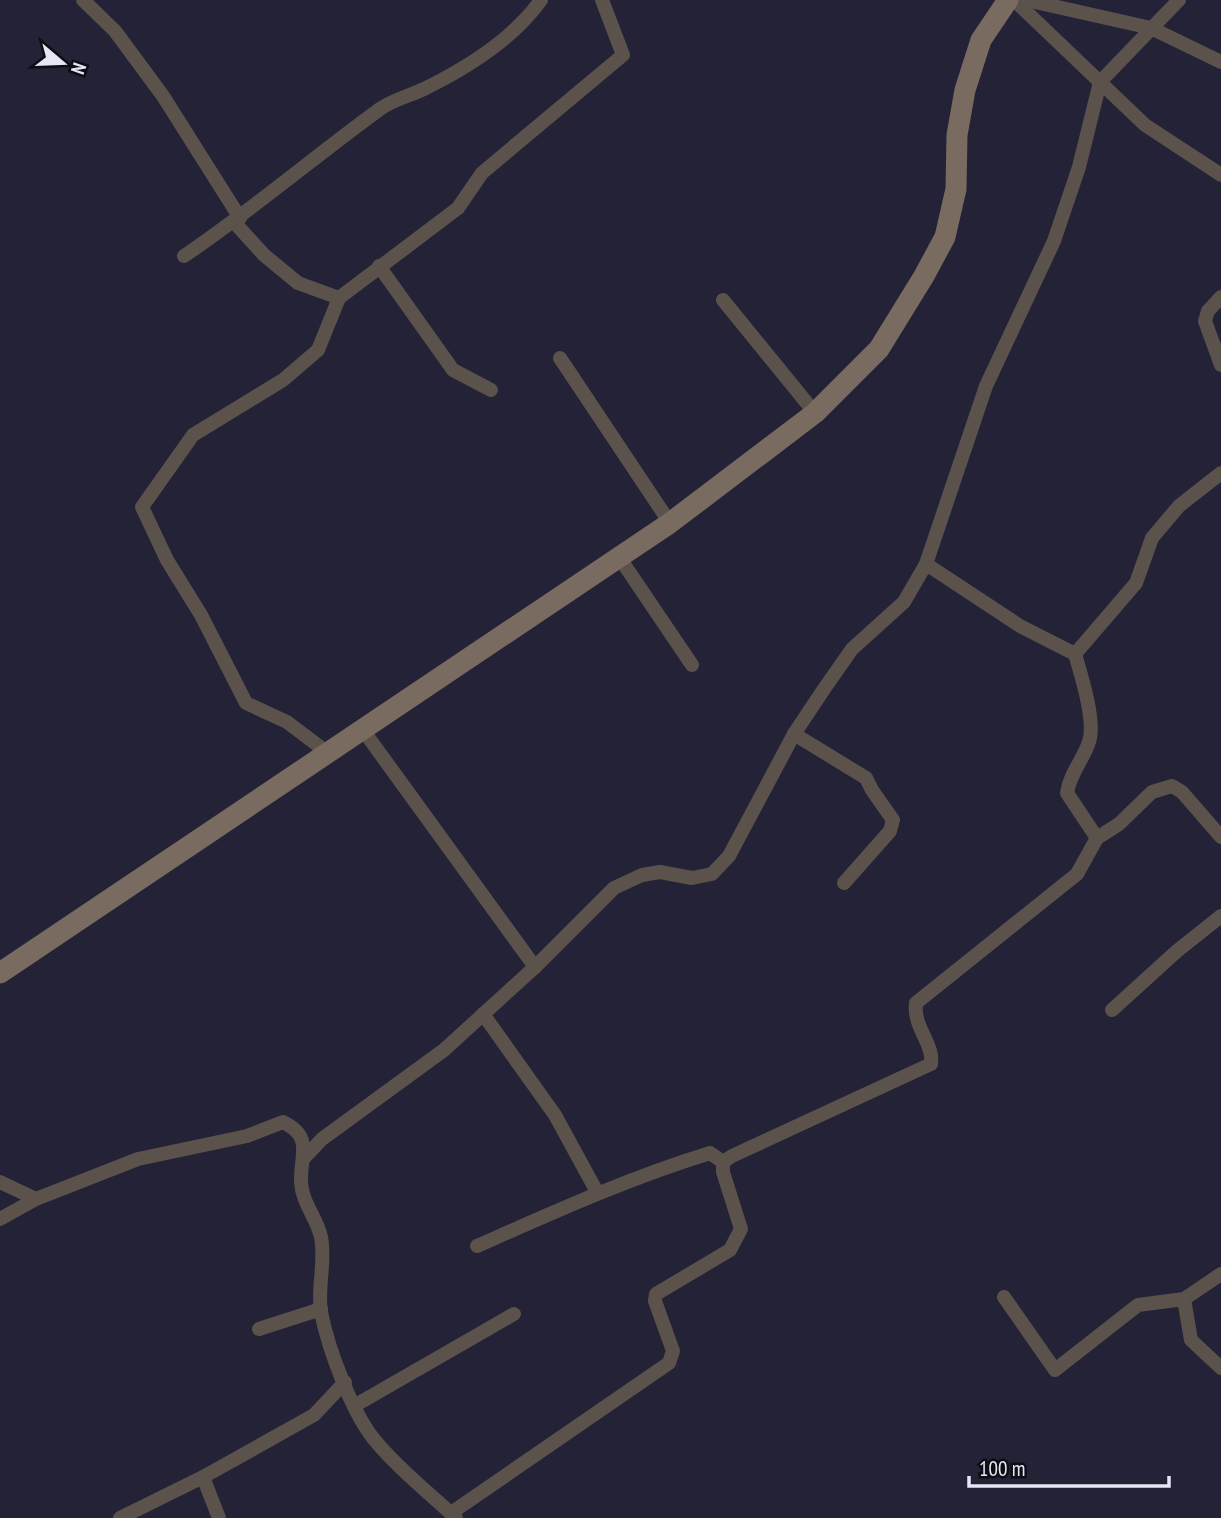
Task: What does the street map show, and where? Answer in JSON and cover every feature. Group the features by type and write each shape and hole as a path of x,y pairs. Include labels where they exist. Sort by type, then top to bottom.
{"street":[{"path":"83,0 115,31 163,96 237,220 264,255 298,283 339,298"},
{"path":"184,256 237,220 383,107 427,88 475,62 532,13 541,0"},
{"path":"328,753 287,722 246,703 201,615 167,560 142,507 193,435 283,380 318,351 339,298 458,208 482,173 623,55 602,0"},
{"path":"0,973 670,523 815,413 879,349 945,237 956,189 957,135 965,90 981,40 1008,0"},
{"path":"1014,0 1145,125 1221,174"},
{"path":"1026,0 1151,28 1221,62"},
{"path":"304,1158 322,1139 444,1050 535,967 614,888 642,875 660,872 692,878 712,874 729,856 794,734 852,649 904,602 926,564 986,386 1054,241 1079,167 1100,82 1179,0"},
{"path":"379,266 453,370 491,390"},
{"path":"1221,297 1208,311 1205,321 1221,365"},
{"path":"723,300 815,413"},
{"path":"561,358 670,523"},
{"path":"1075,654 1136,583 1152,538 1179,506 1220,476"},
{"path":"619,558 692,665"},
{"path":"926,564 1020,626 1075,654 1090,718 1090,740 1069,779 1066,793 1097,838"},
{"path":"363,730 535,967"},
{"path":"794,734 866,778 893,820 890,831 844,883"},
{"path":"723,1162 931,1064 932,1055 914,1016 916,1003 1077,874 1097,838 1119,824 1152,792 1172,786 1182,792 1221,837"},
{"path":"1112,1010 1177,951 1221,916"},
{"path":"483,1014 555,1115 597,1192"},
{"path":"0,1219 36,1199 138,1159 247,1136 283,1122 294,1127 303,1143 301,1181 305,1205 320,1235 323,1267 321,1309 328,1341 354,1406 376,1443 453,1516 668,1363 673,1351 655,1301 656,1294 730,1250 741,1229 723,1172 723,1162"},
{"path":"477,1246 597,1192 654,1170 709,1153 723,1162"},
{"path":"0,1182 36,1199"},
{"path":"1004,1297 1055,1370 1138,1305 1184,1299 1221,1274"},
{"path":"1184,1299 1191,1339 1221,1368"},
{"path":"259,1329 321,1309"},
{"path":"354,1406 514,1314"},
{"path":"120,1518 203,1477 314,1415 345,1382"},
{"path":"203,1477 219,1518"}]}
